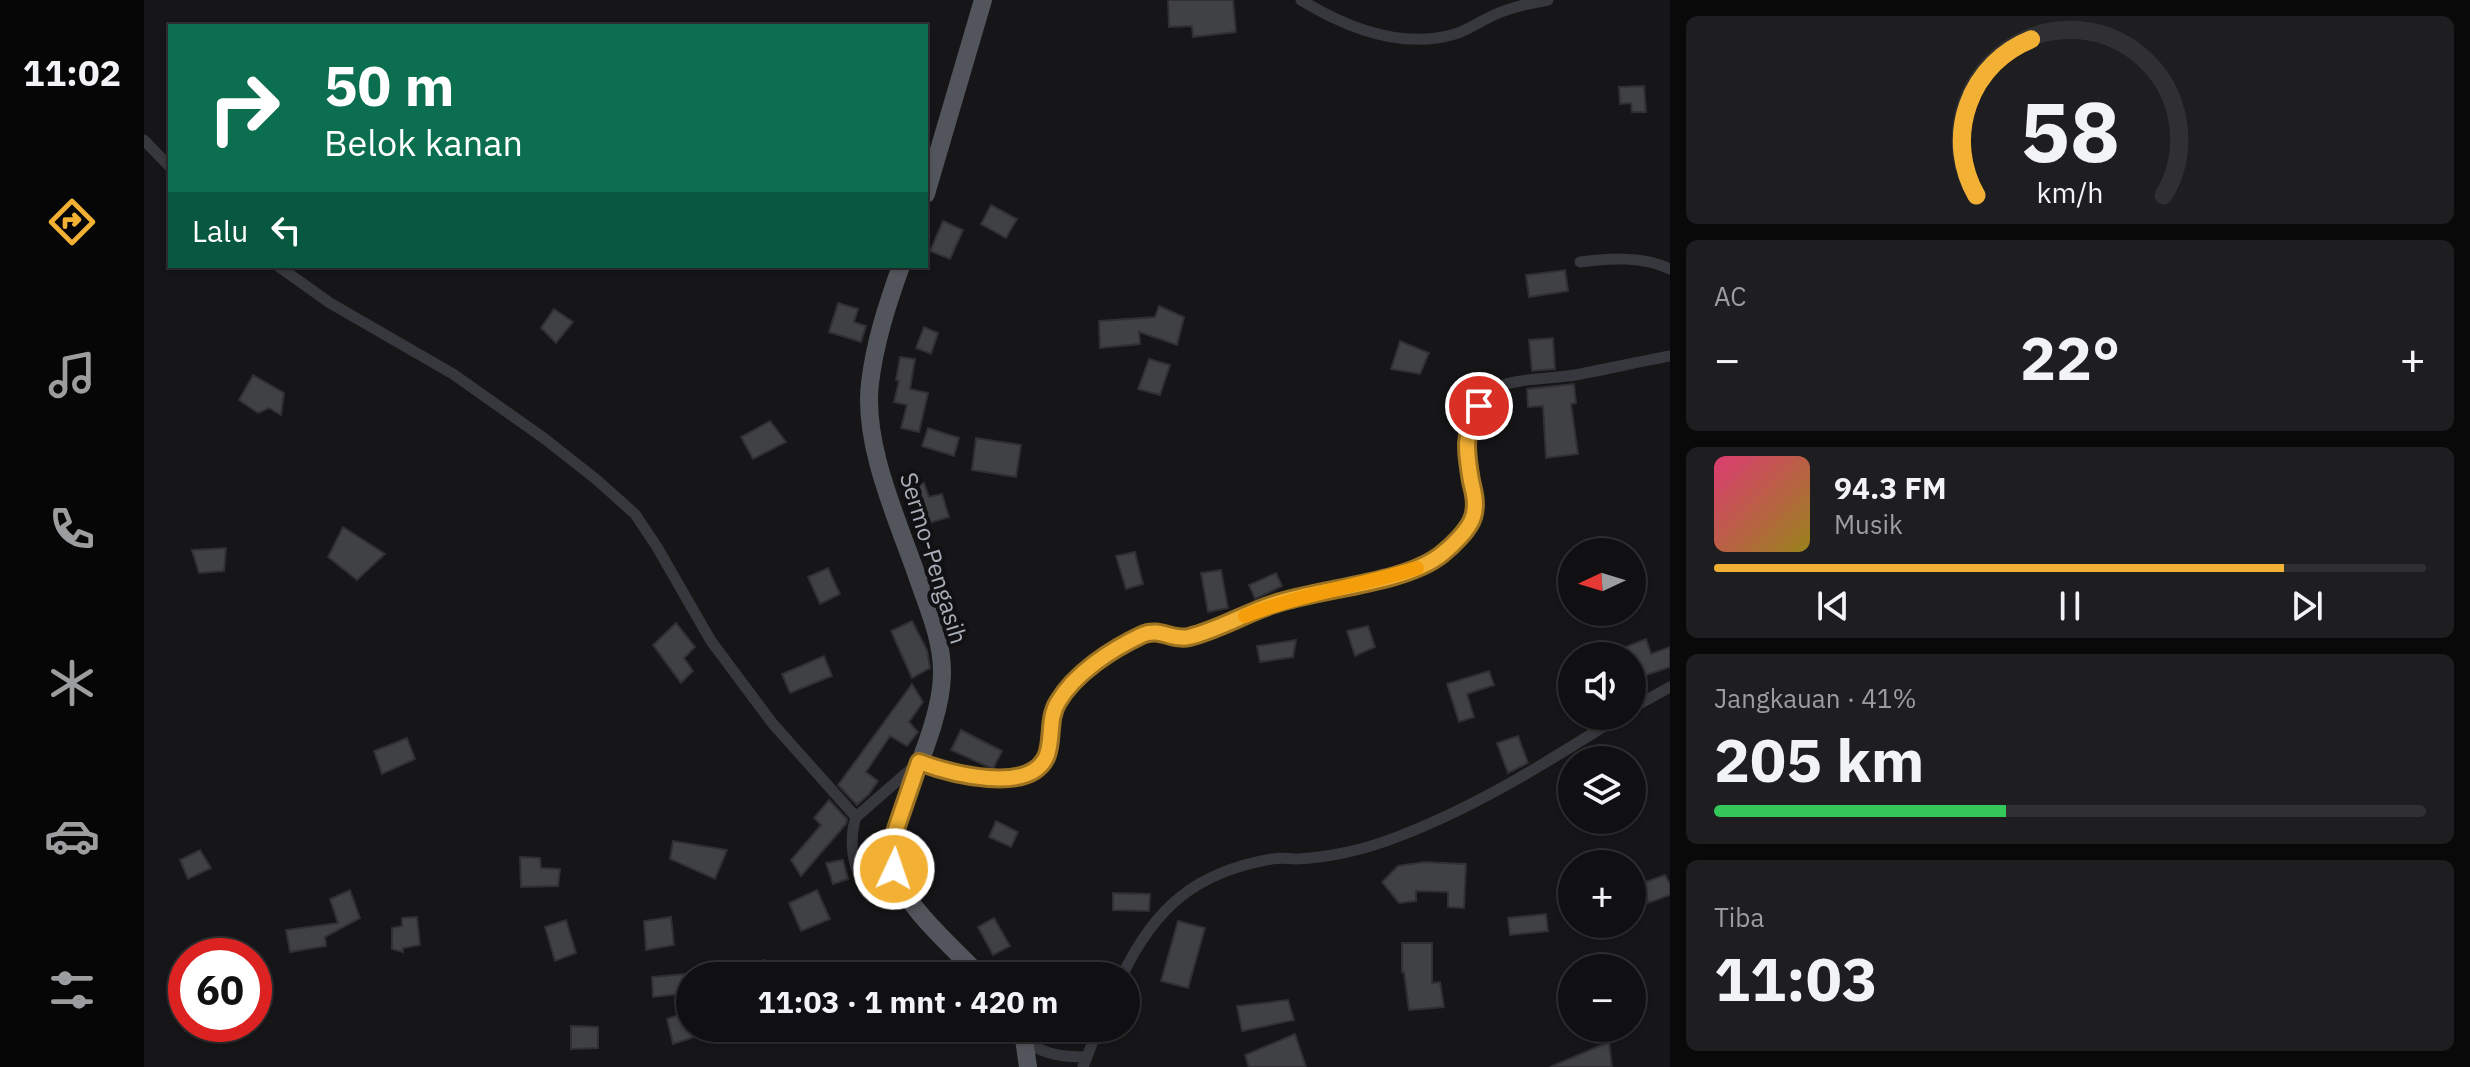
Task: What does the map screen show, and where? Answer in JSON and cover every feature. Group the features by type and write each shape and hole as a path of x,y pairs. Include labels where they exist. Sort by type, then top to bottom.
{"main road":[{"path":"928,187 983,0"},
{"name":"Sermo-Pengasih","path":"900,268 880,326 870,386 871,425 884,483 939,643 942,675 938,706 896,829 894,869 904,891 967,962"},
{"path":"1023,1042 1028,1067"}],"street":[{"path":"1301,0 1335,20 1374,33 1433,39 1456,34 1505,10 1548,0"},
{"path":"144,140 168,165"},
{"path":"1580,262 1631,260 1655,262 1670,269"},
{"path":"281,268 330,303 453,374 545,439 635,514 711,641 773,724 856,817"},
{"path":"904,891 894,895 883,894 859,877 851,841 856,817 919,762 938,769 1003,779 1030,774 1046,758 1057,703 1075,681 1111,652 1146,633 1158,631 1186,638 1276,603 1344,588 1427,564 1443,554 1474,516 1475,500 1466,444 1469,422 1492,390 1515,383 1670,356"},
{"path":"1646,700 1670,687"},
{"path":"1129,962 1144,934 1159,915 1201,882 1275,858 1325,856 1393,839 1468,808 1597,730"},
{"path":"1029,1042 1039,1051 1085,1062 1093,1042"}],"building":[{"path":"1168,0 1233,0 1236,32 1193,37 1192,26 1169,27"},
{"path":"1644,86 1646,112 1632,112 1631,103 1620,104 1619,87"},
{"path":"991,205 1017,219 1006,238 981,224"},
{"path":"943,221 963,230 950,259 930,251"},
{"path":"1565,270 1568,291 1529,297 1526,275"},
{"path":"838,303 858,309 854,322 866,326 861,342 829,332"},
{"path":"1159,306 1184,317 1177,345 1139,332 1140,344 1100,348 1099,321 1155,317"},
{"path":"554,309 573,322 556,343 541,328"},
{"path":"924,327 938,333 931,354 916,348"},
{"path":"1553,338 1555,369 1532,371 1529,340"},
{"path":"1400,341 1429,353 1420,374 1391,369"},
{"path":"900,357 915,359 910,389 928,393 919,432 901,428 907,405 894,402"},
{"path":"1149,359 1170,365 1160,395 1138,389"},
{"path":"253,375 284,393 281,415 269,408 258,413 239,400"},
{"path":"1574,384 1576,403 1571,404 1578,454 1546,458 1543,406 1528,407 1527,389"},
{"path":"770,421 786,442 753,459 741,437"},
{"path":"928,428 959,438 954,456 922,446"},
{"path":"976,438 1021,445 1016,477 972,470"},
{"path":"924,483 929,497 942,494 949,517 919,526 906,489"},
{"path":"343,527 385,554 357,580 328,557"},
{"path":"226,548 224,571 199,573 192,550"},
{"path":"1135,552 1143,584 1126,589 1116,556"},
{"path":"828,568 840,594 820,604 808,577"},
{"path":"1221,570 1228,608 1208,612 1201,573"},
{"path":"1276,573 1282,586 1255,599 1249,585"},
{"path":"912,621 927,650 930,668 912,678 891,631"},
{"path":"676,623 695,647 684,658 693,671 681,683 653,645"},
{"path":"1368,626 1375,647 1355,656 1347,631"},
{"path":"1646,639 1651,654 1670,647 1670,667 1646,675 1646,642 1638,642"},
{"path":"1296,640 1293,657 1260,662 1257,646"},
{"path":"824,656 832,676 790,693 782,674"},
{"path":"1489,671 1494,685 1467,694 1474,717 1459,722 1447,684"},
{"path":"912,684 923,702 909,722 918,732 907,746 890,736 866,772 878,781 857,805 838,785"},
{"path":"961,730 1002,751 993,769 951,750"},
{"path":"1518,736 1528,763 1508,773 1497,743"},
{"path":"407,738 415,759 382,774 374,751"},
{"path":"829,800 847,819 846,824 801,876 791,860 821,825 814,818"},
{"path":"996,821 1018,832 1011,847 989,837"},
{"path":"673,841 727,850 715,879 670,859"},
{"path":"200,850 211,868 188,879 180,860"},
{"path":"520,857 540,858 541,868 560,869 558,886 521,887"},
{"path":"843,860 848,879 833,884 826,863"},
{"path":"1424,862 1466,864 1464,908 1448,907 1448,892 1416,891 1416,901 1399,903 1382,882 1398,866"},
{"path":"1665,875 1670,884 1670,895 1648,903 1646,882"},
{"path":"350,890 360,918 325,937 326,946 290,952 286,930 338,923 330,899"},
{"path":"817,890 830,919 801,931 789,903"},
{"path":"1113,893 1150,894 1149,911 1113,910"},
{"path":"1546,914 1548,931 1510,935 1508,918"},
{"path":"417,917 420,945 403,948 403,952 392,949 392,928 402,926 402,918"},
{"path":"671,917 674,945 646,950 644,921"},
{"path":"994,918 1010,946 993,955 978,927"},
{"path":"566,920 576,953 555,961 545,927"},
{"path":"1178,921 1205,928 1188,988 1161,981"},
{"path":"1402,943 1432,943 1432,983 1440,982 1444,1007 1409,1010 1402,972"},
{"path":"676,975 676,994 653,997 652,977"},
{"path":"1288,1000 1294,1020 1242,1031 1237,1006"},
{"path":"676,1016 676,1042 679,1042 673,1044 667,1019"},
{"path":"571,1026 598,1027 598,1048 571,1049"},
{"path":"1295,1034 1306,1067 1249,1067 1245,1055"},
{"path":"1609,1042 1612,1067 1550,1067"}],"slow traffic":[{"path":"1245,616 1276,603 1417,568"}],"route":[{"path":"894,869 896,829 919,762 938,769 1003,779 1030,774 1046,758 1057,703 1075,681 1111,652 1146,633 1158,631 1186,638 1276,603 1399,573 1427,564 1443,554 1474,516 1475,500 1466,444 1469,422 1479,406"}]}
